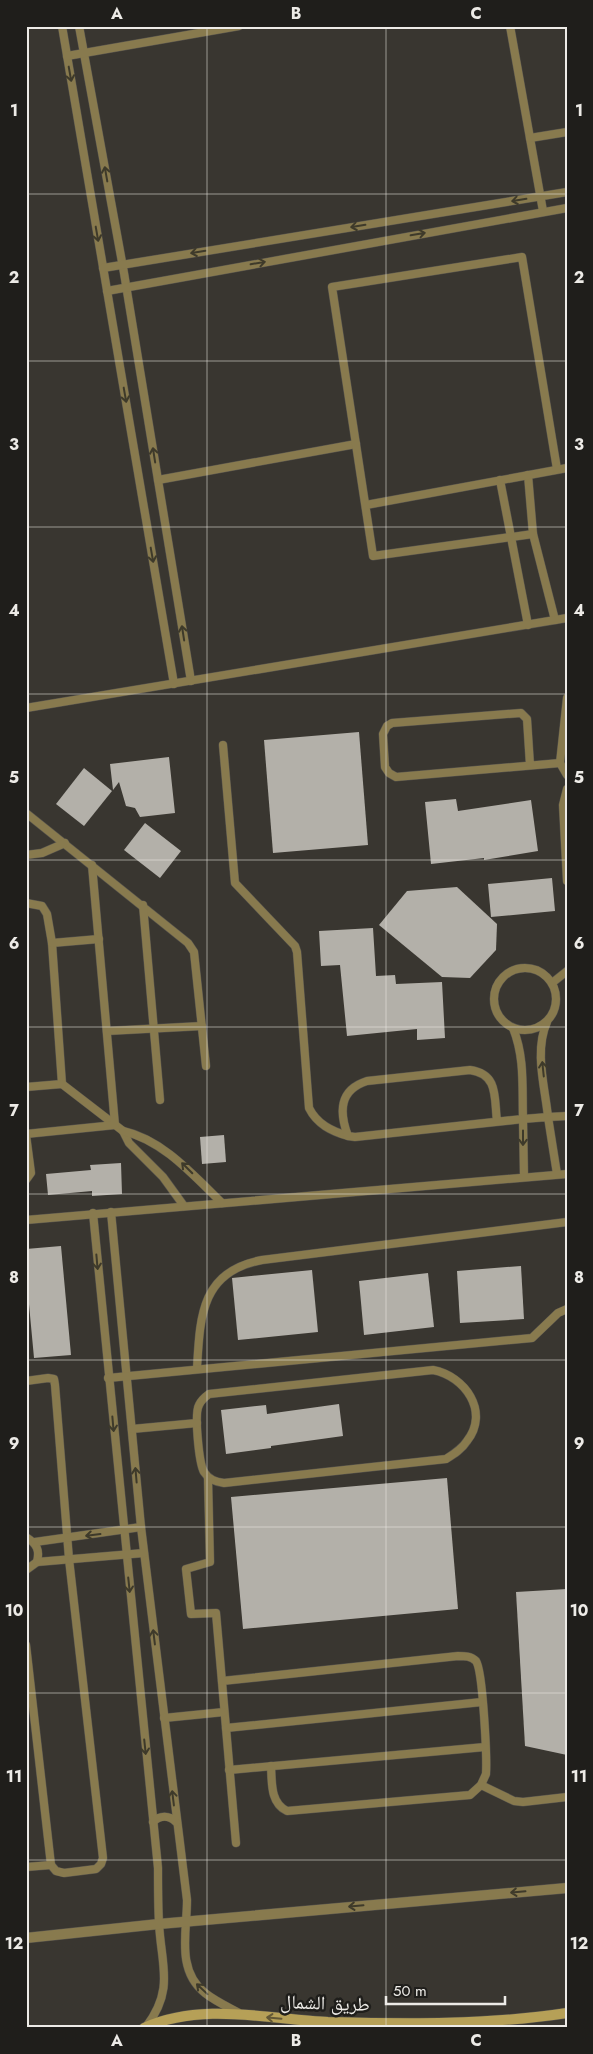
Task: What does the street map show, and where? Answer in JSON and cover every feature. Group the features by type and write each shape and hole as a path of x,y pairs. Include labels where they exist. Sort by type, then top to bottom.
{"main road":[{"name":"طريق الشمال","path":"145,2027 162,2021 194,2015 243,2016 328,2022 440,2022 513,2019 567,2013"}],"street":[{"path":"26,1938 186,1921 567,1888"}],"lane":[{"path":"62,26 174,684"},
{"path":"79,26 126,287 191,681"},
{"path":"67,56 239,26"},
{"path":"510,26 543,211"},
{"path":"530,138 567,132"},
{"path":"103,268 567,192"},
{"path":"107,291 567,208"},
{"path":"533,534 373,556 332,287 522,257 557,469"},
{"path":"158,480 356,444"},
{"path":"366,506 567,468"},
{"path":"528,475 533,534 555,620"},
{"path":"500,480 528,625"},
{"path":"26,708 567,618"},
{"path":"567,698 560,763 567,775"},
{"path":"530,764 527,719 521,713 392,723 387,726 382,734 384,767 396,778 530,764 560,763"},
{"path":"223,745 235,884 295,946 309,1108 318,1122 333,1130 355,1137 497,1121 567,1116"},
{"path":"567,789 563,805 567,881"},
{"path":"26,813 180,934 194,952 206,1066"},
{"path":"26,856 42,853 65,843"},
{"path":"92,865 115,1125"},
{"path":"26,903 42,906 47,914 52,943 62,1084"},
{"path":"143,905 160,1100"},
{"path":"52,943 99,939"},
{"path":"549,1019 538,1028 526,1030 513,1028 502,1020 496,1009 494,996 498,984 507,974 519,969 532,969 543,974 552,984 556,996 555,1008 543,1032 540,1046 557,1174"},
{"path":"552,984 567,971"},
{"path":"107,1031 202,1026"},
{"path":"513,1028 519,1043 522,1059 524,1177"},
{"path":"348,1136 342,1119 342,1109 351,1089 359,1083 470,1070 484,1073 493,1084 497,1121"},
{"path":"26,1087 62,1084 123,1131 136,1134 177,1159 222,1203"},
{"path":"26,1180 31,1173 26,1134 115,1125"},
{"path":"123,1131 129,1143 163,1177 184,1206"},
{"path":"26,1220 567,1174"},
{"path":"111,1212 141,1527 187,1900 185,1956 194,1981 206,1994 243,2016"},
{"path":"93,1213 125,1554 158,1868 159,1924 164,1986 160,2005 145,2027"},
{"path":"197,1368 202,1315 214,1288 229,1271 238,1266 262,1260 567,1222"},
{"path":"108,1378 197,1368 532,1338 558,1313 567,1309"},
{"path":"208,1478 224,1482 446,1459 458,1451 468,1440 475,1420 471,1396 455,1378 442,1372 422,1370 214,1392 205,1396 199,1404 196,1413 202,1468 208,1478 210,1562 186,1569 191,1614 216,1613 236,1843"},
{"path":"26,1381 48,1378 54,1380 69,1559 103,1858 101,1864 96,1869 64,1873 56,1871 51,1865 26,1645"},
{"path":"132,1429 197,1423"},
{"path":"26,1537 35,1542 141,1527"},
{"path":"35,1542 39,1552 36,1562"},
{"path":"26,1570 36,1562 144,1553"},
{"path":"222,1681 458,1656 471,1657 477,1663 482,1702 486,1774 481,1785 470,1795 287,1811 281,1808 274,1798 270,1766"},
{"path":"226,1728 482,1702"},
{"path":"164,1718 224,1712"},
{"path":"229,1770 485,1746"},
{"path":"481,1785 514,1801 523,1802 567,1797"},
{"path":"153,1822 160,1817 176,1822"},
{"path":"26,1867 51,1865"}],"building":[{"path":"359,732 368,845 273,853 264,740"},
{"path":"169,757 175,813 140,817 135,808 126,806 119,782 113,790 110,764"},
{"path":"84,768 112,791 84,826 56,804"},
{"path":"456,799 458,811 531,800 538,851 484,860 484,858 431,864 425,802"},
{"path":"145,823 181,851 160,878 124,850"},
{"path":"552,878 555,911 491,917 488,884"},
{"path":"457,887 497,924 496,950 470,978 442,977 379,925 407,891"},
{"path":"373,928 376,976 395,975 396,984 442,982 445,1038 417,1040 417,1029 347,1036 340,965 321,966 319,931"},
{"path":"224,1135 226,1162 202,1164 200,1137"},
{"path":"121,1163 122,1194 92,1196 92,1191 48,1195 46,1174 91,1170 90,1165"},
{"path":"61,1246 71,1355 34,1358 26,1272 26,1249"},
{"path":"521,1266 524,1319 460,1323 457,1271"},
{"path":"312,1270 318,1332 238,1340 232,1278"},
{"path":"428,1273 434,1327 364,1335 359,1281"},
{"path":"339,1404 343,1436 226,1454 221,1410 266,1405 267,1414"},
{"path":"447,1478 458,1609 243,1629 231,1497"},
{"path":"567,1589 567,1755 525,1746 516,1592"}]}
